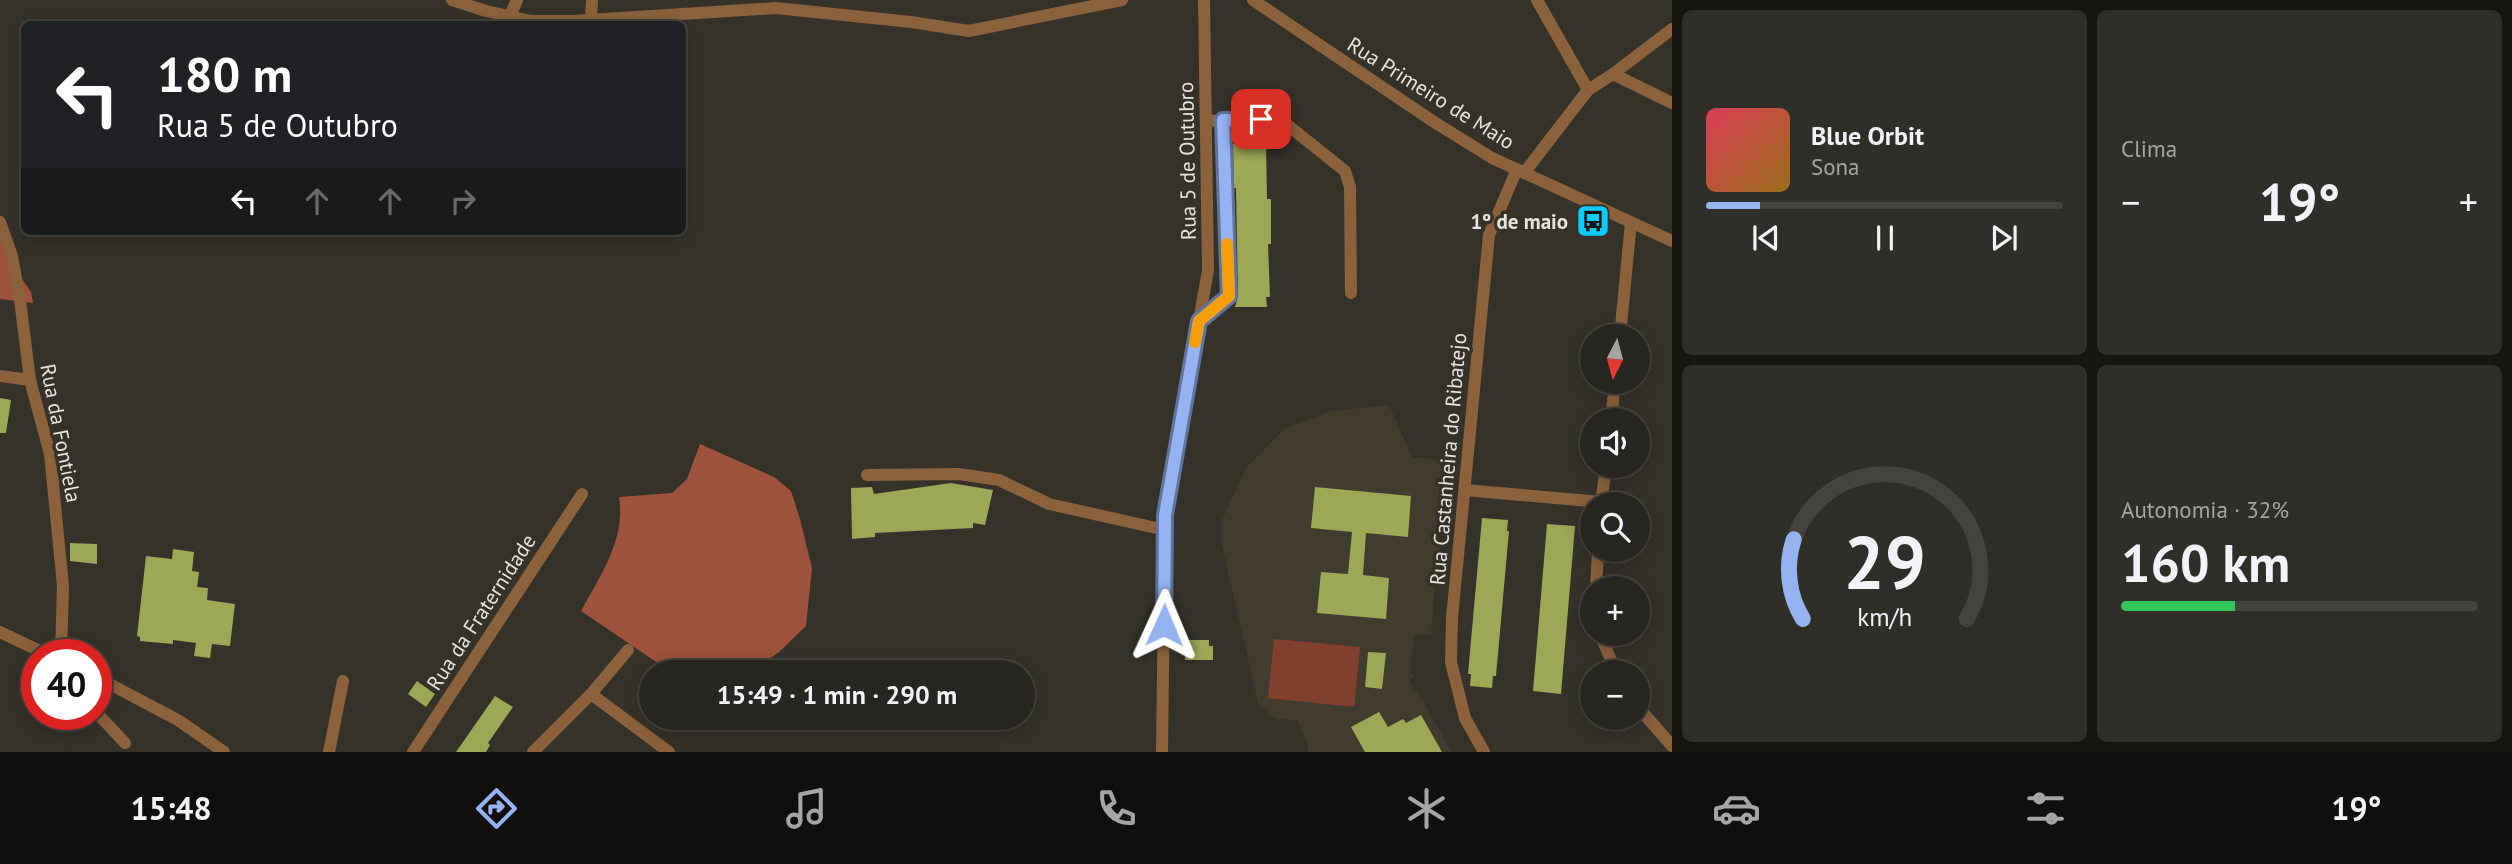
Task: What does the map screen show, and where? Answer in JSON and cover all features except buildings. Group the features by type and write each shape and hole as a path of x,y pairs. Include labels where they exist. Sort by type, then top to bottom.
{"street":[{"path":"452,0 531,21 591,20 776,8 969,31 1122,0"},
{"path":"510,16 517,0"},
{"path":"591,20 592,0"},
{"name":"Rua 5 de Outubro","path":"1162,752 1165,515 1208,270 1205,0"},
{"name":"Rua Primeiro de Maio","path":"1253,0 1492,158 1672,241"},
{"path":"1537,0 1588,90"},
{"name":"Rua Castanheira do Ribatejo","path":"1484,752 1465,718 1451,662 1452,618 1489,235 1521,171 1588,90 1672,29"},
{"path":"1613,74 1672,103"},
{"path":"1206,121 1261,119 1285,124 1345,171 1350,187 1350,293"},
{"name":"Rua 5 de Outubro","path":"1199,321 1229,296 1223,120"},
{"name":"Rua da Fontiela","path":"0,222 12,256 30,380 50,454 63,586 61,639"},
{"path":"1621,324 1631,222"},
{"path":"0,376 30,380"},
{"path":"867,475 959,474 999,480 1049,504 1165,530"},
{"path":"1465,489 1580,501"},
{"name":"Rua da Fraternidade","path":"413,752 582,494"},
{"path":"0,632 21,642"},
{"path":"533,752 591,694 628,650"},
{"path":"328,752 343,681"},
{"path":"112,685 178,720 225,752"},
{"path":"591,694 669,752"},
{"path":"1650,721 1672,746"},
{"path":"112,729 125,743"}],"shaded area":[{"path":"0,235 15,269 31,292 33,303 0,299"},
{"path":"1389,405 1412,457 1450,461 1445,465 1431,635 1414,634 1410,670 1413,677 1409,680 1451,752 1308,752 1308,744 1297,720 1275,719 1258,703 1222,545 1221,522 1246,468 1285,428 1331,411"},
{"path":"700,444 774,477 791,491 812,568 806,626 768,660 653,660 581,611 610,557 615,542 619,528 619,497 672,493 687,479"},
{"path":"1274,639 1360,647 1354,707 1268,698"}],"slow traffic":[{"path":"1195,342 1199,321 1229,296 1227,244"}],"place":[{"name":"1º de maio","path":"1593,221"}],"route":[{"path":"1164,625 1165,515 1199,321 1229,296 1223,120 1261,119"}]}
